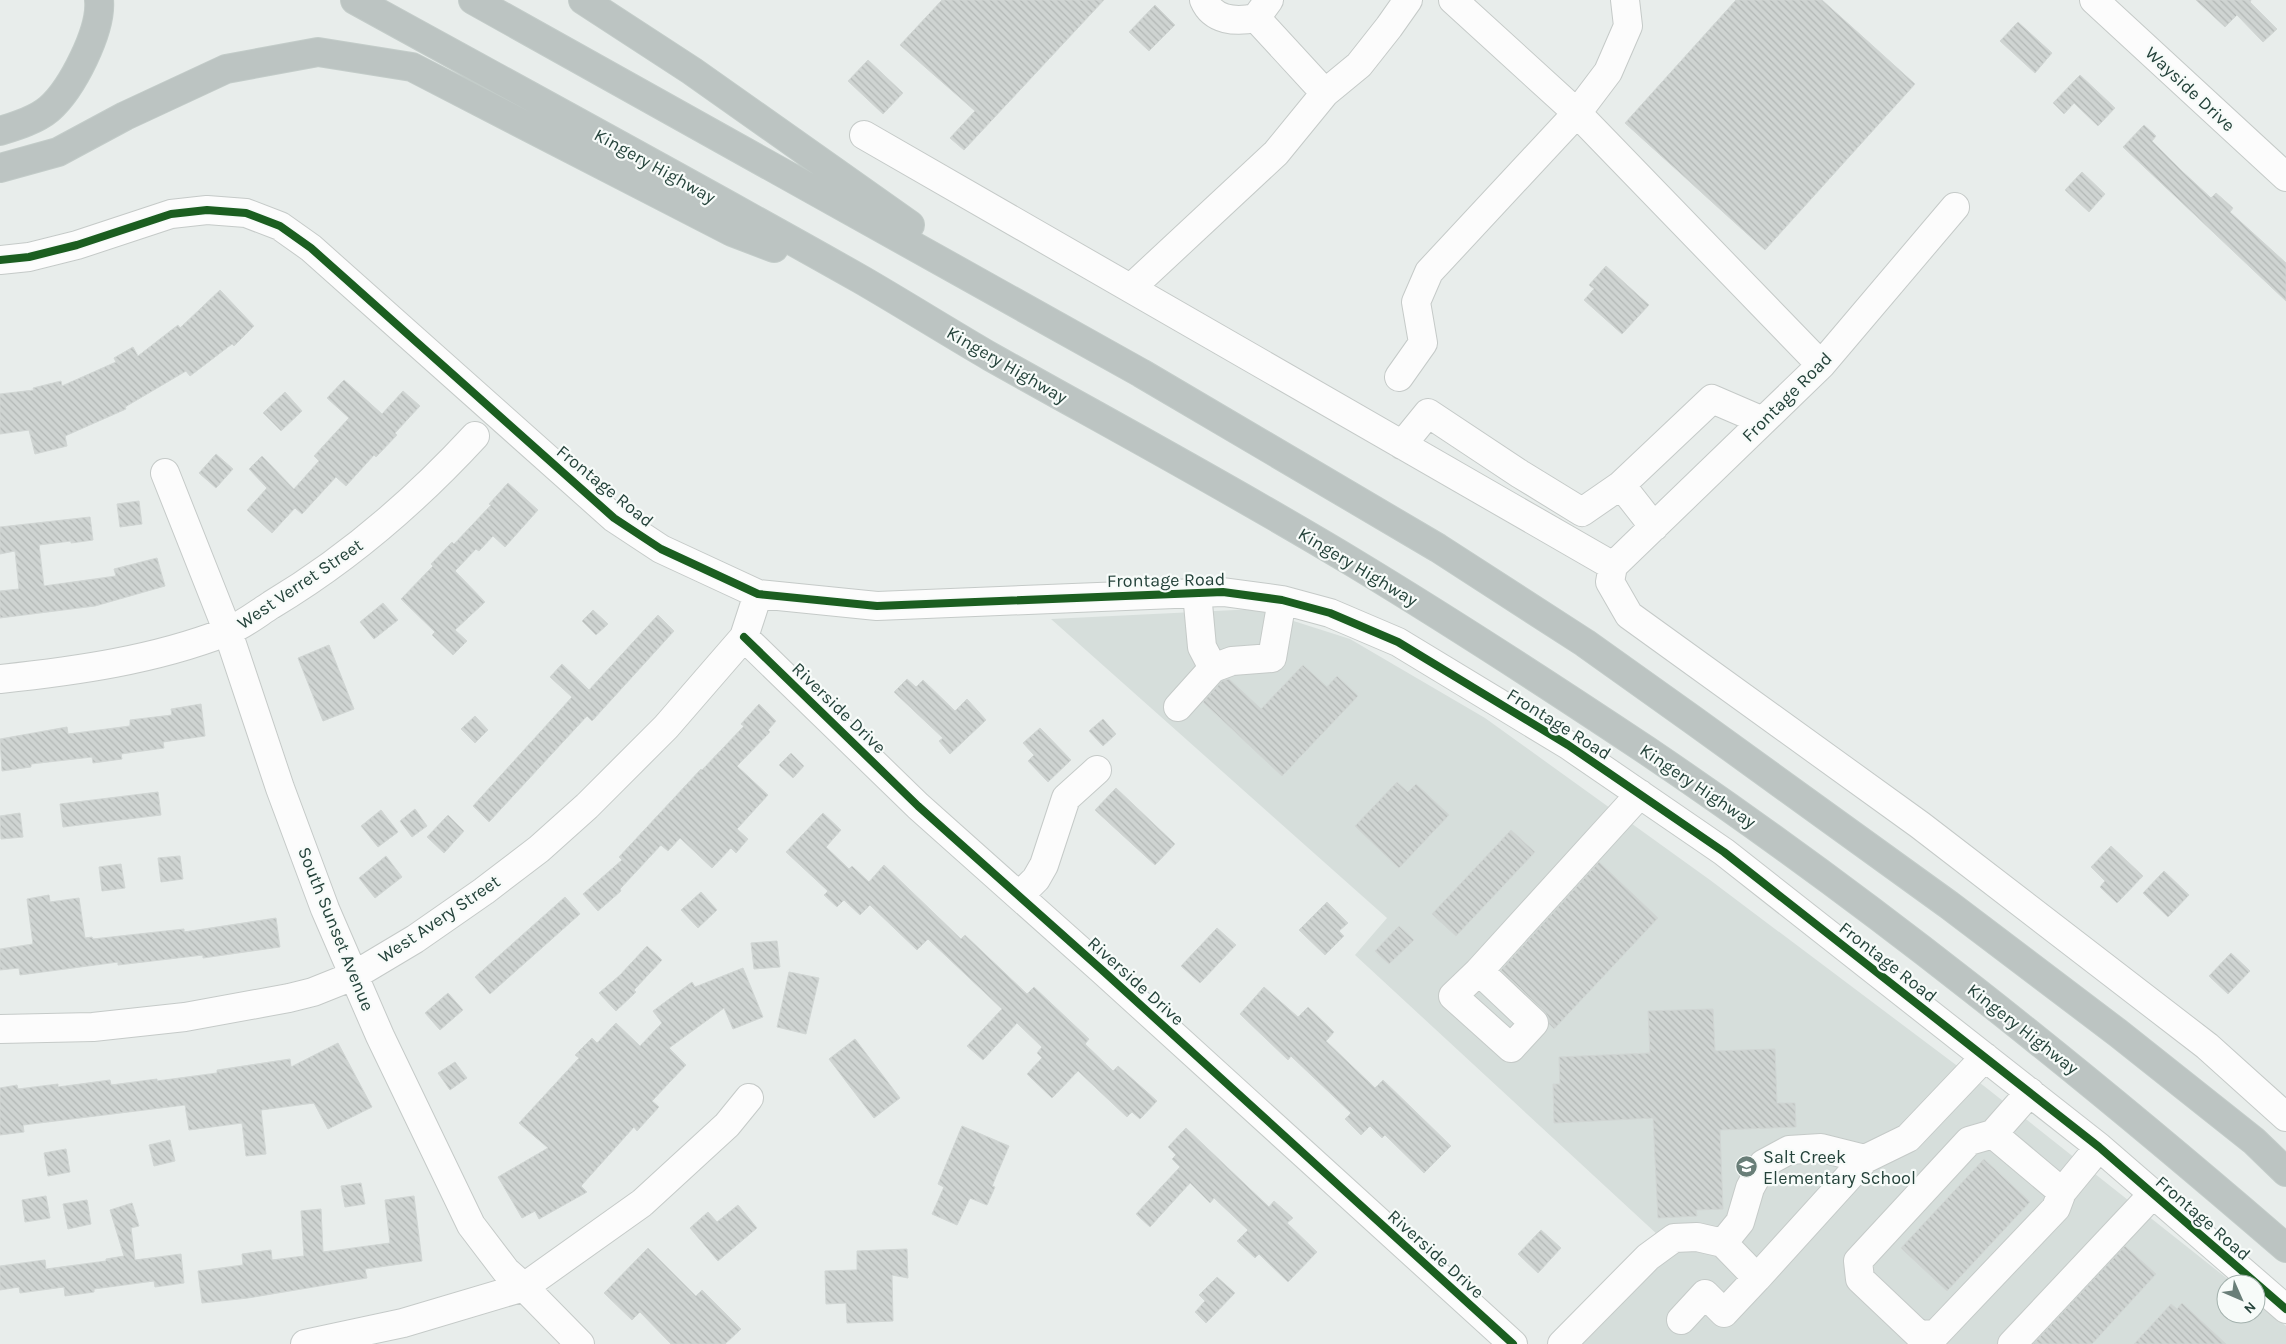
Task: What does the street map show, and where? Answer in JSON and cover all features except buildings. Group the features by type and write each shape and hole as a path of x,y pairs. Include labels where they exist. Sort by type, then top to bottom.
{"highway":[{"path":"0,131 27,122 49,109 62,94 86,58 100,8 99,0"},
{"name":"Kingery Highway","path":"355,0 866,282 986,354 1351,561 1466,632 1652,754 1761,829 2029,1031 2162,1141 2286,1248"},
{"path":"473,0 1141,373 1438,548 1592,649 1933,893 2064,992 2254,1141 2286,1172"},
{"path":"583,0 692,71 880,206 1141,373"},
{"path":"0,168 58,152 125,116 226,69 318,52 412,67 732,232 866,282"}],"street":[{"path":"1204,0 1209,10 1225,19 1244,20 1262,9 1325,93"},
{"path":"1130,288 1276,153 1325,93 1359,65 1408,0"},
{"path":"1453,0 1577,114 1821,365"},
{"path":"1399,376 1423,343 1416,302 1429,272 1577,114 1608,72 1628,26 1625,0"},
{"name":"Wayside Drive","path":"2094,0 2286,177"},
{"path":"864,134 1613,566 1610,582 1629,615 1928,831 2207,1046 2286,1117"},
{"name":"Frontage Road","path":"1613,566 1821,365 1956,207"},
{"name":"Frontage Road","path":"0,260 29,257 77,245 171,214 207,210 246,213 280,226 311,248 614,518 661,549 758,594 877,606 1223,592 1282,600 1330,613 1398,642 1568,745 1724,852 2099,1147 2286,1310"},
{"path":"1402,445 1428,413 1520,474 1582,512 1621,485 1712,399 1763,420"},
{"name":"West Verret Street","path":"0,679 85,668 169,652 228,632 305,585 377,531 413,500 475,436"},
{"name":"South Sunset Avenue","path":"165,473 228,632 280,788 325,909 353,976 471,1225 506,1270 580,1344"},
{"path":"1621,485 1654,527"},
{"path":"1198,593 1202,648 1213,668"},
{"name":"West Avery Street","path":"0,1029 92,1027 185,1017 297,996 353,976 415,939 539,849 632,762 666,727 744,637 758,594"},
{"path":"1178,707 1213,668 1232,661 1272,658 1282,600"},
{"name":"Riverside Drive","path":"744,637 918,806 1513,1344"},
{"path":"1019,896 1036,879 1044,865 1066,798 1097,770"},
{"path":"1479,970 1640,794"},
{"path":"1681,1320 1705,1294 1724,1313 1865,1159 1908,1138 1985,1057"},
{"path":"2030,1092 1993,1134 1969,1141 1858,1261 1860,1279 1919,1334 1936,1334 1942,1329 2056,1208 2062,1192 2099,1147"},
{"path":"305,1344 403,1324 524,1286 642,1203 727,1125 749,1098"},
{"path":"1993,1134 2062,1192"},
{"path":"1723,1243 1740,1222 1750,1188 1763,1164 1789,1150 1821,1148 1865,1159"},
{"path":"2012,1344 2153,1194"},
{"path":"1562,1344 1648,1257 1674,1238 1697,1237 1723,1243 1757,1278"}],"shaded area":[{"path":"1256,609 1350,639 1485,718 1710,880 1984,1086 2221,1274 2216,1274 2216,1324 2266,1324 2266,1310 2286,1326 2286,1344 1554,1344 1659,1236 1355,955 1387,918 1051,619"}],"cycle path":[{"path":"0,260 29,257 77,245 171,214 207,210 246,213 280,226 311,248 614,518 661,549 758,594 877,606 1223,592 1282,600 1330,613 1398,642 1568,745 1724,852 2099,1147 2286,1309"},
{"path":"744,637 918,806 1102,970 1513,1344"}],"place":[{"name":"Salt Creek Elementary School","path":"1747,1167"}]}
